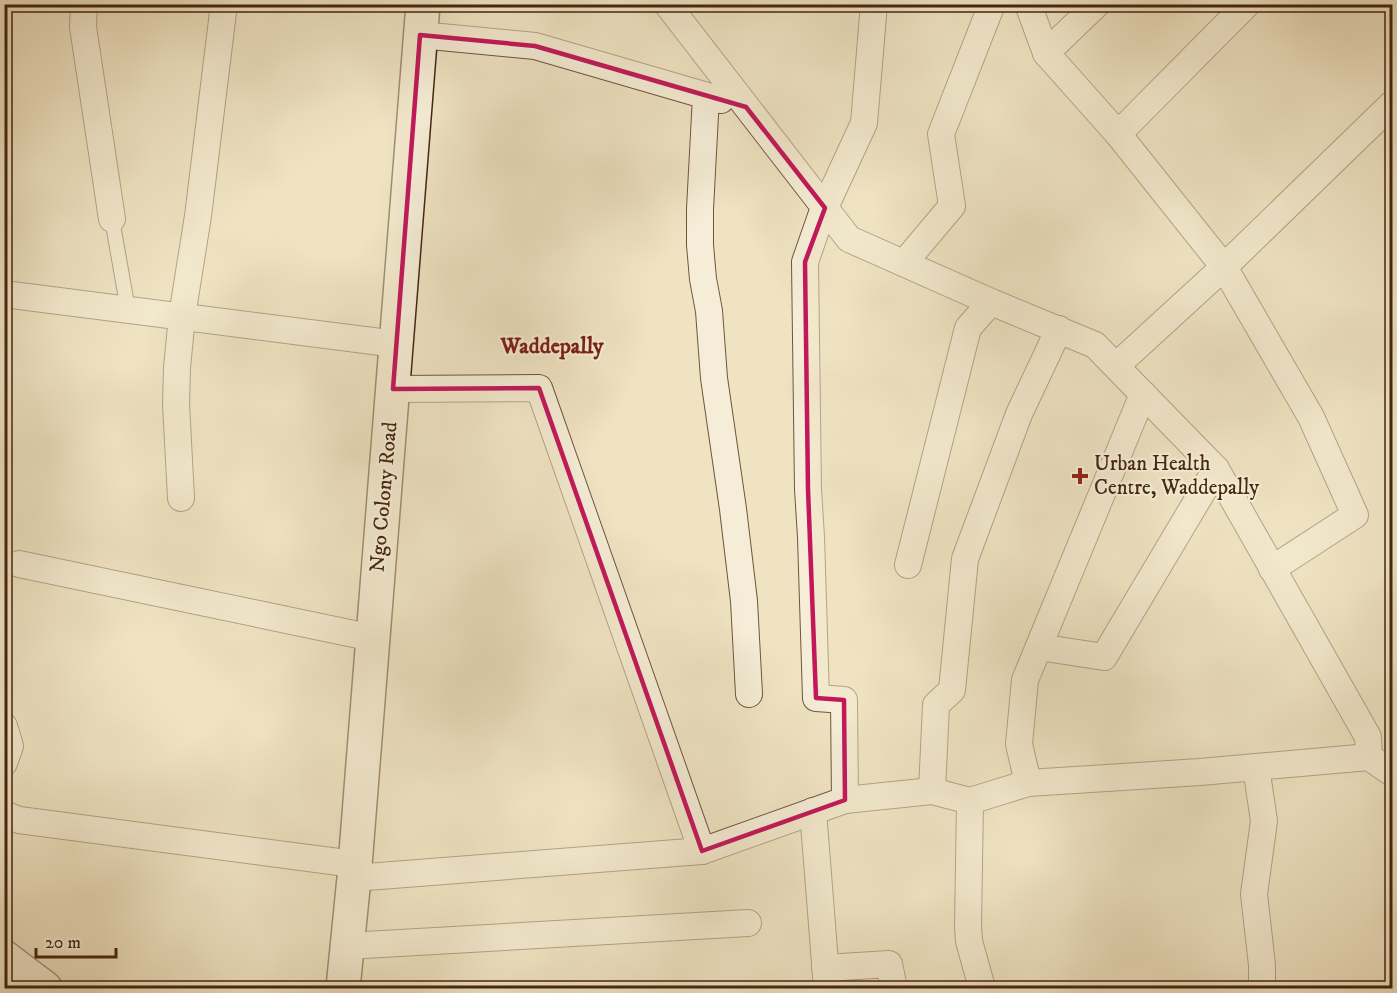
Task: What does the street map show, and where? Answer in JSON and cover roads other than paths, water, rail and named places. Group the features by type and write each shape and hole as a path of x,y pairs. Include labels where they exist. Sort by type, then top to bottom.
{"street":[{"path":"84,4 83,27 112,219"},
{"path":"181,498 176,404 177,368 224,4"},
{"path":"667,4 849,239 1095,345 1216,469 1368,737 1369,757"},
{"path":"845,800 844,700 816,698 811,537 807,489 805,262 825,208 864,123 874,4"},
{"path":"904,263 952,206 941,134 992,4"},
{"path":"1028,4 1046,53 1118,134 1224,267 1311,417 1355,515 1272,569"},
{"path":"1046,53 1096,4"},
{"path":"1118,134 1247,4"},
{"path":"422,20 535,46 746,107"},
{"name":"Ngo Colony Road","path":"343,988 422,20"},
{"path":"706,96 700,245 709,311 714,378 744,601 748,694"},
{"path":"1116,366 1224,267 1392,104"},
{"path":"4,294 396,344"},
{"path":"908,565 968,328 991,302"},
{"path":"932,791 936,705 952,690 965,559 1018,414 1059,329"},
{"path":"393,389 539,388 702,851"},
{"path":"1028,783 1018,744 1026,680 1143,394"},
{"path":"1039,647 1104,657 1216,469"},
{"path":"19,564 373,638"},
{"path":"4,726 10,746 4,763"},
{"path":"4,814 19,820 354,871 702,851 845,800 932,791 970,801 1028,783 1369,757 1392,773"},
{"path":"1256,767 1264,821 1254,894 1262,965 1262,988"},
{"path":"970,801 968,927 969,941 982,988"},
{"path":"813,811 826,978 889,964 894,988"},
{"path":"347,946 748,923"},
{"path":"4,957 45,988"}],"lane":[{"path":"112,219 128,310"}],"place":[{"name":"Urban Health Centre, Waddepally","path":"1080,476"}],"district":[{"name":"Waddepally","path":"552,346"}]}
